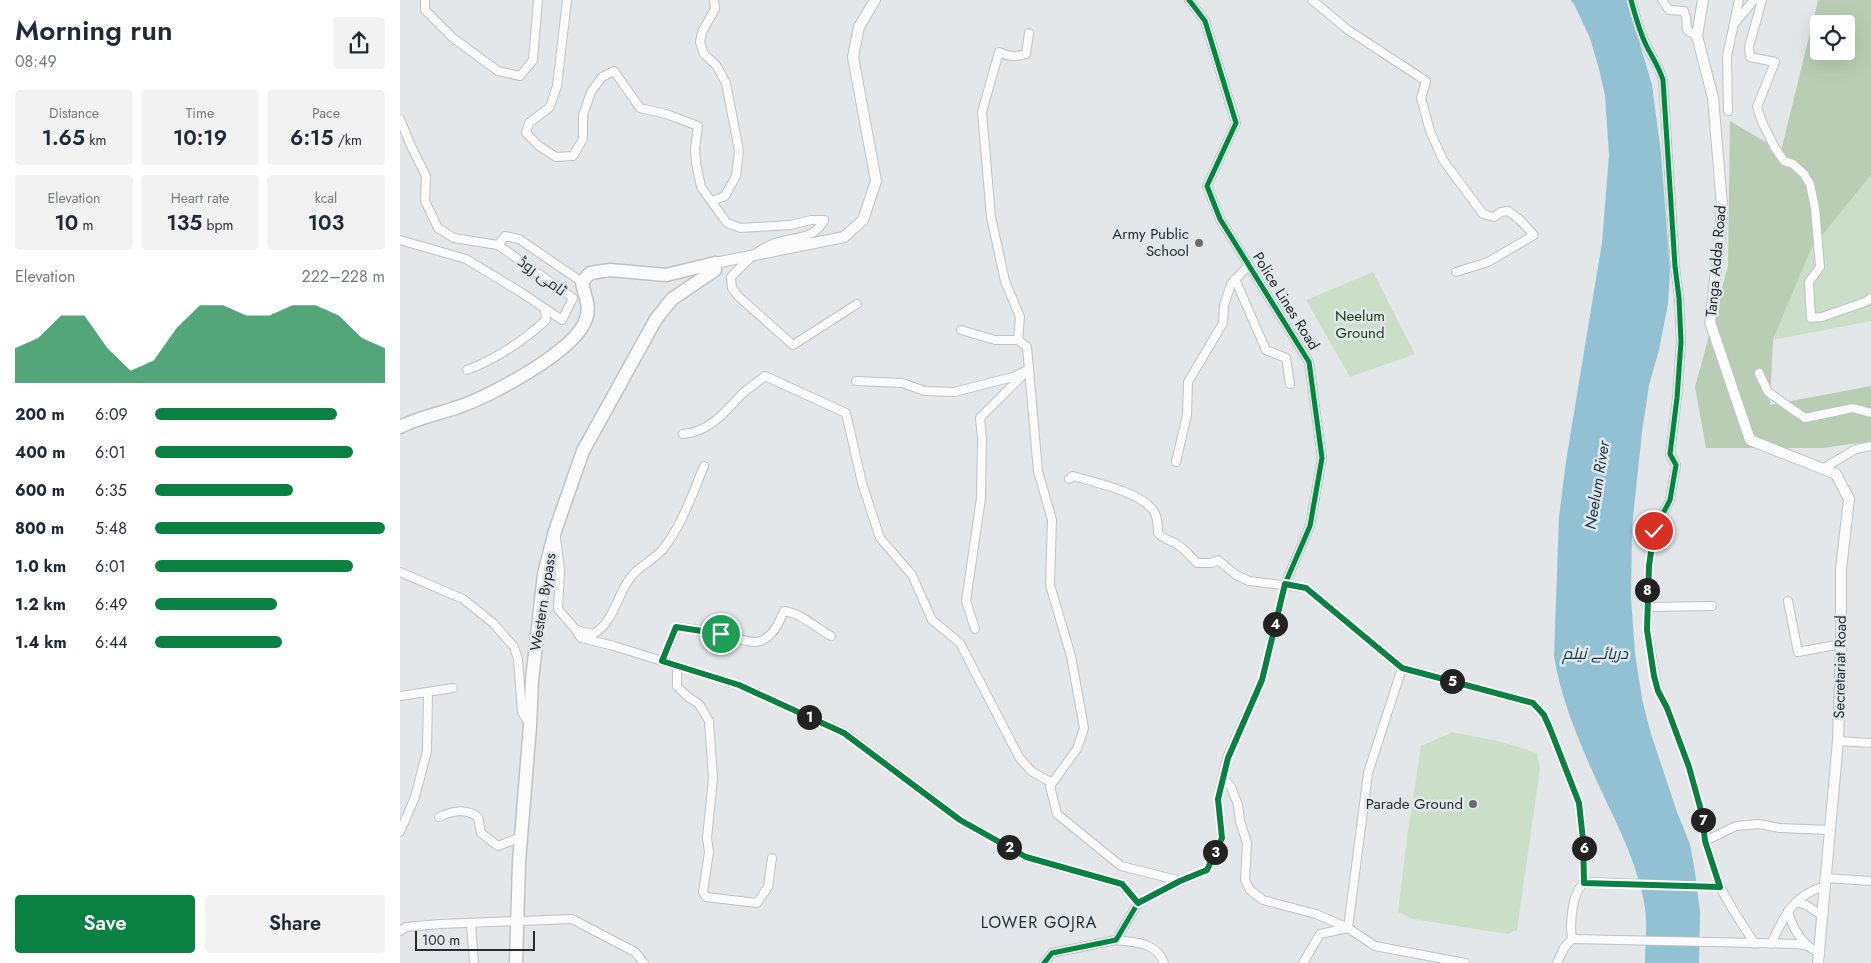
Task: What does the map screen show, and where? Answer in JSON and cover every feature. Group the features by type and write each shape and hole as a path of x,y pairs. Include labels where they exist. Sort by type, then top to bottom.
{"highway":[{"path":"400,427 421,417 459,407 475,400 543,364 568,342 586,321 588,311 582,282 590,273 610,270 666,275 716,263"},
{"name":"Western Bypass","path":"516,963 516,921 532,680 544,574 555,532 583,451 656,318 672,299 715,270 716,263"}],"main road":[{"path":"716,263 844,237 862,220 876,181 853,57 859,27 875,0"},
{"name":"Tanga Adda Road","path":"1703,0 1697,36 1713,98 1722,205 1710,322 1750,440 1822,469"},
{"name":"Secretariat Road","path":"1819,959 1824,882 1838,741 1841,569 1850,499 1836,474 1822,469"}],"street":[{"path":"425,0 424,10 453,38 498,71 520,76 533,60 538,0"},
{"path":"567,0 557,86 550,107 529,123 526,133 539,146 556,156 573,156 583,139 583,115 591,92 602,77 614,71 640,108 666,114 698,126 695,148 702,187 727,224 740,228 790,225 811,220 824,220 819,230 806,236 771,244 750,257 731,276 732,288 739,297 793,345 857,304"},
{"path":"712,202 725,196 736,176 739,152 726,83 716,65 704,54 700,42 702,32 715,8 714,0"},
{"name":"Police Lines Road","path":"1138,903 1180,881 1207,870 1222,838 1218,799 1228,758 1262,680 1285,584 1310,526 1322,458 1309,362 1220,219 1207,186 1236,123 1205,21 1189,0"},
{"path":"1312,0 1348,30 1426,81 1421,98 1430,131 1443,160 1483,214 1494,217 1501,212 1508,211 1520,218 1534,235 1488,262 1456,272"},
{"path":"1631,0 1636,21 1659,67 1663,80 1674,266 1679,298 1681,342 1670,454 1676,465 1670,500 1654,531 1649,566 1647,630 1658,691 1667,708 1689,767 1702,814 1705,841 1718,887 1756,944"},
{"path":"1662,0 1669,10 1684,11 1687,30 1697,36"},
{"path":"1728,111 1728,56 1738,0"},
{"path":"1733,25 1754,0"},
{"path":"1762,0 1748,48 1750,57 1775,62 1757,107 1775,148 1784,161 1793,164 1804,174 1810,184 1815,208 1820,267 1809,282 1811,318 1822,317 1871,298"},
{"path":"1018,340 1020,317 1005,281 991,217 982,112 999,52 1015,57 1026,54 1029,33"},
{"path":"400,119 426,176 426,201 438,228 454,238 498,245"},
{"name":"ٹامی روڈ","path":"400,240 466,259 562,320 573,298 498,245 505,236 519,239 582,282"},
{"path":"1176,462 1187,415 1188,382 1223,323 1224,305 1231,284 1249,265"},
{"path":"1235,279 1266,350 1286,358 1290,384"},
{"path":"466,370 483,364 529,336 546,320 545,310"},
{"path":"961,330 995,340 1018,340 1027,347 1038,471 1052,520 1050,585 1071,656 1084,728 1077,749 1050,786 1056,814 1122,866 1180,881"},
{"path":"856,381 902,384 926,391 954,392 1013,377 1029,368"},
{"path":"975,629 966,601 981,498 982,438 980,418 1012,388 1029,368"},
{"path":"1760,374 1768,392 1805,418 1853,408 1871,413"},
{"path":"683,434 694,433 722,417 745,392 764,376 846,413 862,483 880,538 912,575 932,620 960,644 1019,757 1031,770 1052,783"},
{"path":"1822,469 1856,449 1871,446"},
{"path":"576,630 593,634 603,628 631,576 661,551 671,538 686,509 704,466"},
{"path":"1069,480 1073,476 1123,490 1142,501 1154,511 1158,522 1158,533 1163,539 1175,543 1197,563 1210,563 1218,560 1236,575 1249,581 1306,588 1402,668 1533,703 1544,715 1579,803 1583,840 1584,883"},
{"path":"555,532 560,570 558,609 582,638 739,685 844,733 960,820 1026,857 1122,884 1138,903 1116,940"},
{"path":"400,572 463,599 493,623 514,646 518,659 522,712 530,726"},
{"path":"1788,602 1798,652 1841,644"},
{"path":"1647,607 1712,606"},
{"path":"662,661 676,627 759,642 770,635 779,623 784,611 795,613 831,636"},
{"path":"677,666 677,686 688,698 699,704 709,721 714,778 707,838 709,852 703,892 706,897 757,903 768,887 772,858"},
{"path":"1348,928 1368,773 1402,668"},
{"path":"400,696 453,688"},
{"path":"400,832 415,797 427,751 428,692"},
{"path":"1838,741 1871,743"},
{"path":"1223,777 1231,787 1238,806 1240,821 1247,843 1245,880 1250,890 1263,900 1316,914 1348,928 1375,946 1464,963"},
{"path":"439,817 451,812 470,812 478,817 481,833 498,846 521,837"},
{"path":"1705,841 1736,826 1759,824 1780,828 1829,830"},
{"path":"1771,944 1788,912 1810,890 1824,882 1871,881"},
{"path":"1557,963 1564,948 1572,939 1571,914 1580,887 1584,883 1718,887"},
{"path":"1796,902 1806,905 1823,916"},
{"path":"1788,912 1792,926 1819,959"},
{"path":"400,931 406,928 572,918 635,952 644,963"},
{"path":"472,924 474,963"},
{"path":"1303,963 1320,934 1348,928"},
{"path":"1572,939 1808,946"},
{"path":"1044,963 1052,953 1116,940 1147,945 1160,953 1164,963"}],"green space":[{"path":"1818,0 1871,0 1871,175 1811,249 1773,340 1770,405 1871,386 1871,441 1824,448 1706,448 1695,387 1728,266 1730,121 1781,151 1810,33 1810,60 1855,60 1855,15 1814,15"},
{"path":"1871,175 1871,321 1773,340 1811,249"},
{"name":"Neelum Ground","path":"1373,272 1415,354 1350,377 1306,300"},
{"name":"Parade Ground","path":"1453,732 1498,741 1537,753 1540,769 1517,930 1507,934 1413,919 1398,912 1421,746"}],"water":[{"name":"دریائے نیلم","path":"1571,0 1627,0 1652,85 1661,153 1670,271 1668,304 1659,350 1649,385 1642,432 1632,527 1631,598 1635,653 1642,699 1651,734 1677,812 1690,844 1700,912 1699,963 1645,963 1646,917 1635,867 1574,727 1564,699 1554,656 1559,517 1566,461 1602,243 1609,155 1605,95 1599,69 1590,38"}],"cycle path":[{"path":"1044,963 1052,953 1116,940 1138,903 1207,870 1222,838 1218,799 1227,758 1262,680 1285,584 1310,526 1322,458 1309,362 1220,219 1207,186 1236,123 1205,21 1189,0"},
{"path":"1631,0 1637,22 1663,80 1681,342 1670,454 1676,465 1670,500 1654,531 1649,566 1647,630 1658,691 1667,708 1689,767 1702,814 1705,841 1720,887"}],"place":[{"name":"Army Public School","path":"1199,243"},
{"name":"Parade Ground","path":"1473,804"}],"district":[{"name":"LOWER GOJRA","path":"1039,922"}],"route":[{"path":"721,634 676,627 662,661 739,685 844,733 960,820 1026,857 1122,884 1138,903 1180,881 1207,870 1222,838 1218,799 1228,758 1262,680 1285,584 1306,588 1402,668 1533,703 1544,715 1579,803 1583,840 1584,883 1720,887 1705,841 1702,814 1689,767 1667,708 1658,691 1654,676 1647,630 1649,566 1654,531"}],"water label":[{"name":"Neelum River","path":"1597,485"}]}
